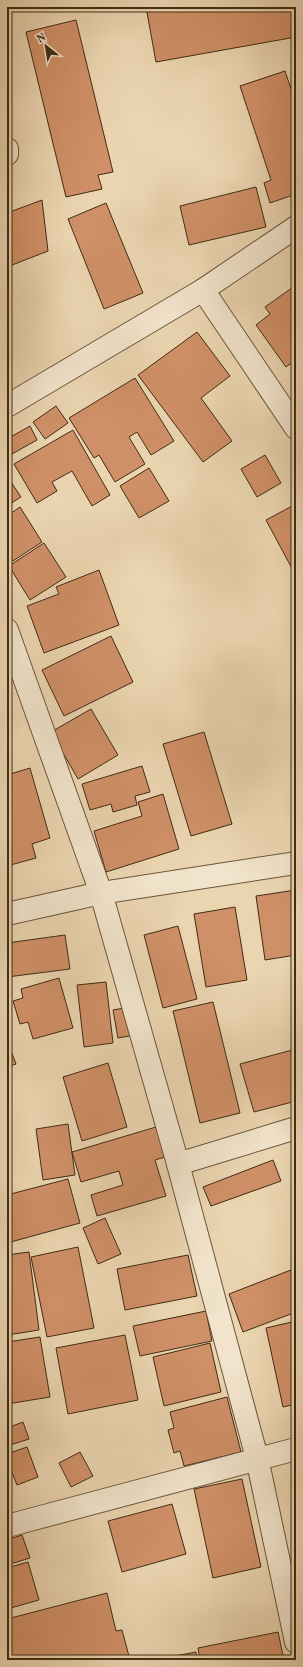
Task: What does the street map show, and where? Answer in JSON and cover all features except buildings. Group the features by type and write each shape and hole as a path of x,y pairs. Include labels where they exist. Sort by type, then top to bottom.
{"street":[{"path":"7,149 7,154"},
{"path":"7,406 203,290 296,227"},
{"path":"203,290 296,428"},
{"path":"7,630 101,893 178,1164 257,1458 296,1642"},
{"path":"7,914 101,893 296,863"},
{"path":"178,1164 296,1128"},
{"path":"7,1526 257,1458 296,1449"}]}
